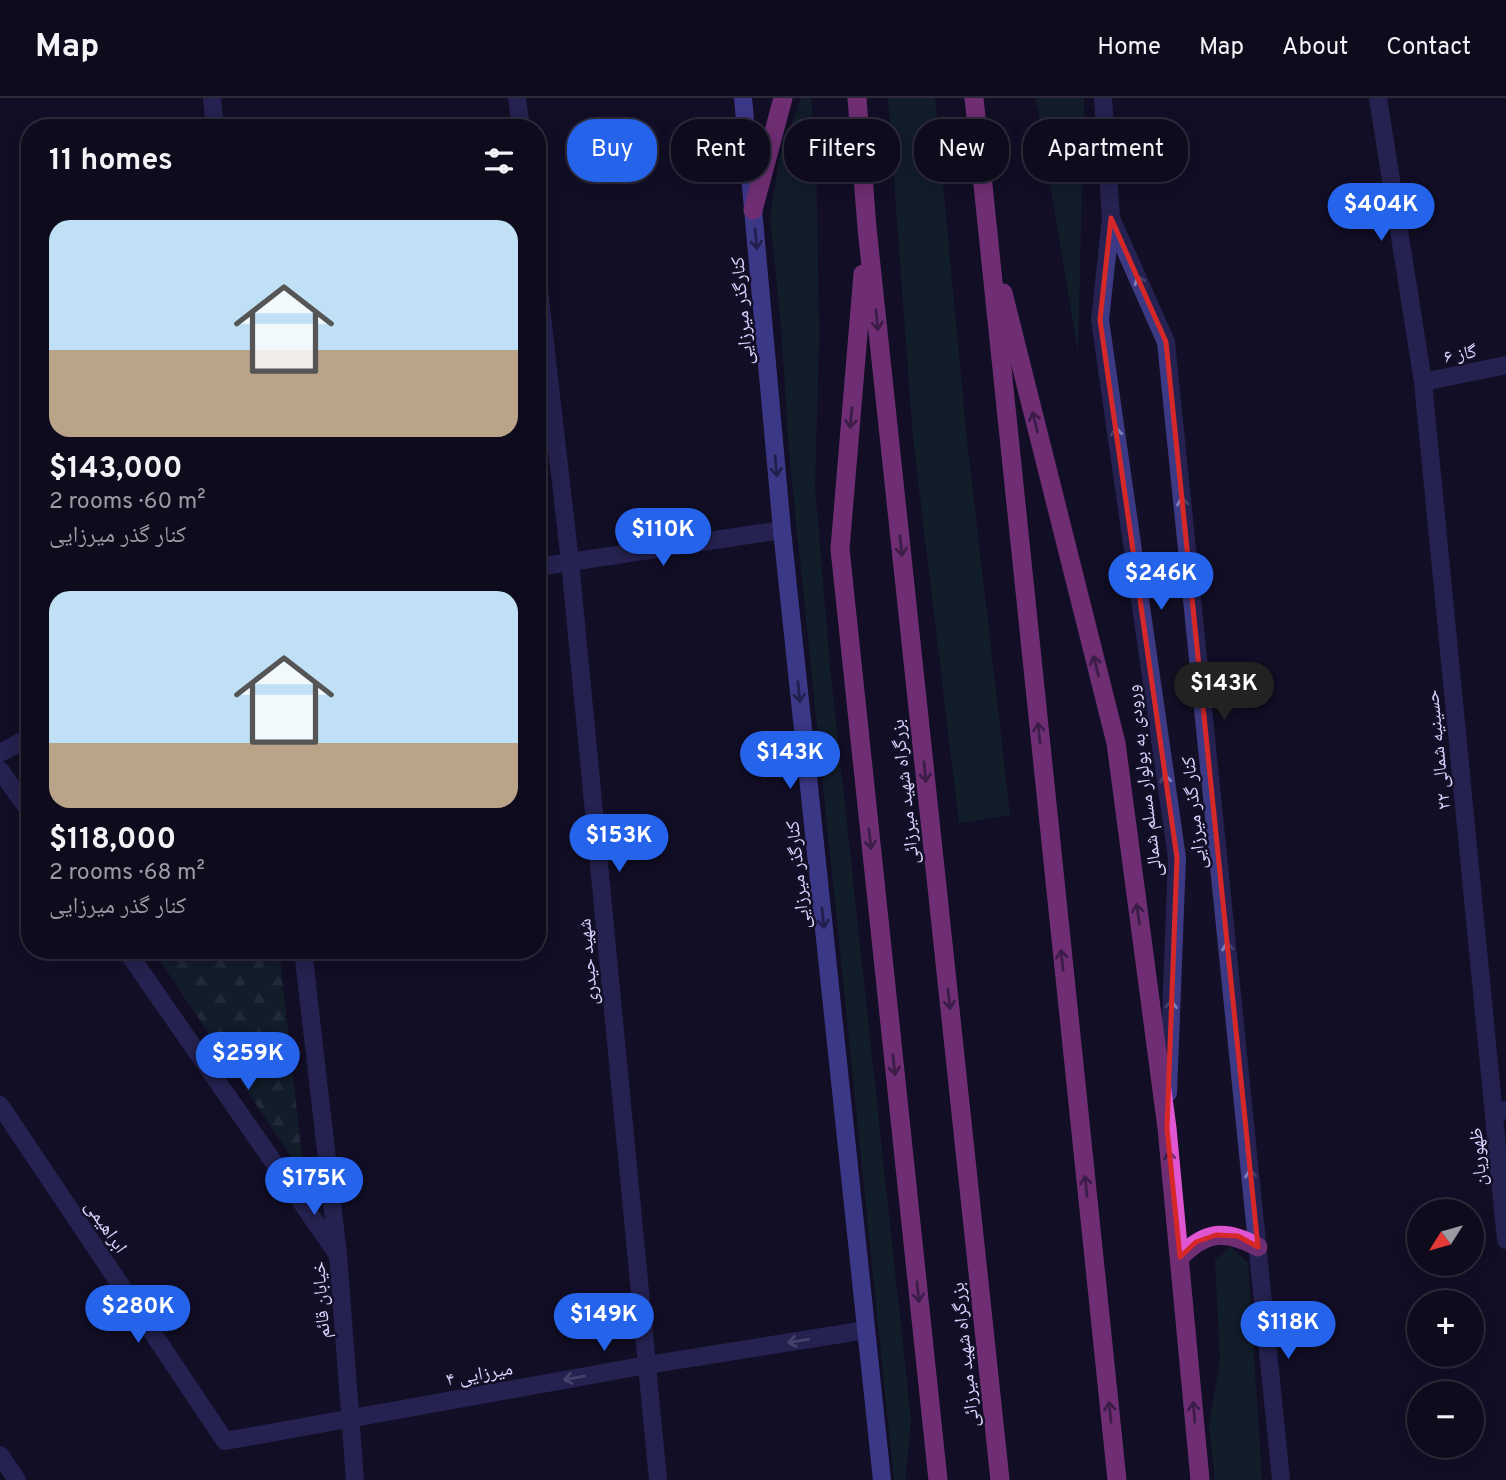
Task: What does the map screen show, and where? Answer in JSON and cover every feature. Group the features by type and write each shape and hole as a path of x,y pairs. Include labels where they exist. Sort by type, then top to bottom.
{"highway":[{"path":"753,210 783,98"},
{"name":"بزرگراه شهید میرزائی","path":"857,98 867,228 1000,1480"},
{"path":"974,98 1117,1480"},
{"path":"986,224 1116,743 1167,1128 1199,1480"},
{"path":"867,228 840,549 938,1480"},
{"path":"1180,1257 1195,1242 1216,1235 1238,1236 1258,1247"}],"main road":[{"name":"کنارگذر میرزایی","path":"743,98 782,530 882,1480"}],"street":[{"path":"212,98 214,119"},
{"path":"517,98 520,119"},
{"name":"ورودی به بولوار مسلم شمالی","path":"1103,98 1111,218 1100,320 1177,858 1167,1128"},
{"name":"حسینیه شمالی ۲۲","path":"1378,98 1423,382 1500,1111"},
{"name":"کنار گذر میرزایی","path":"1111,218 1166,342 1281,1480"},
{"name":"شهید حیدری","path":"546,352 570,562 657,1480"},
{"name":"گاز ۶","path":"1423,382 1506,365"},
{"path":"546,566 782,530"},
{"path":"0,753 21,742"},
{"path":"0,770 21,799"},
{"path":"132,959 338,1255"},
{"name":"خیابان قائم","path":"304,959 338,1255 355,1480"},
{"name":"ابراهیمی","path":"0,1105 225,1441 349,1418"},
{"name":"ظهوریان","path":"1500,1111 1506,1240"},
{"name":"میرزایی ۴","path":"349,1418 647,1365 866,1330"},
{"path":"0,1455 17,1480"}],"highlighted area":[{"path":"1111,218 1166,342 1258,1247 1238,1236 1216,1235 1196,1242 1180,1257 1167,1128 1177,858 1100,320"}],"green space":[{"path":"801,98 811,98 813,119 794,119"},
{"path":"888,98 935,98 937,119 914,119 914,182 943,182 966,431 1010,815 959,823 913,437 894,182 900,182 900,119 890,119"},
{"path":"1036,98 1084,98 1084,119 1039,119"},
{"path":"784,147 784,182 816,182 819,335 815,487 830,667 911,1420 905,1480 894,1480 789,452 781,324 770,217 779,161"},
{"path":"1050,182 1082,182 1078,352"},
{"path":"159,959 280,959 304,1176"},
{"path":"1231,1247 1248,1263 1262,1480 1215,1480 1209,1425 1220,1361 1215,1260"}]}
